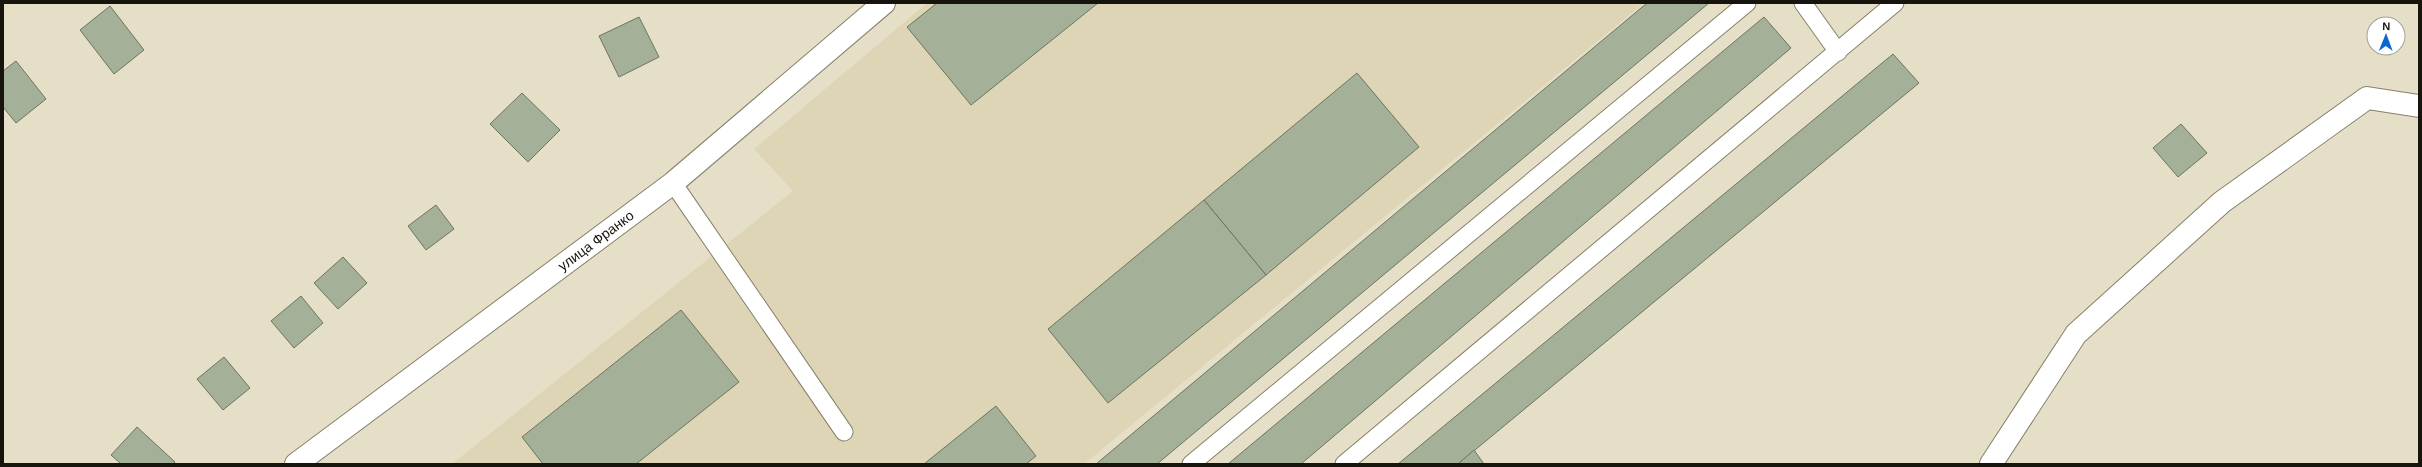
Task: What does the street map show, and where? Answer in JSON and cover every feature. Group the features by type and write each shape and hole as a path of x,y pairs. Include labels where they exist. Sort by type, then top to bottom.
{"street":[{"name":"улица Франко","path":"296,464 673,183 884,3"},
{"path":"1991,464 2076,334 2222,202 2367,98 2419,106"}],"lane":[{"path":"1191,464 1747,3"},
{"path":"1804,3 1838,52"},
{"path":"1344,464 1895,3"},
{"path":"673,183 844,432"}],"shaded area":[{"path":"927,3 1644,3 1084,464 452,464 793,191 754,149"}],"building":[{"path":"937,3 1098,3 971,105 907,27"},
{"path":"1647,3 1709,3 1157,464 1096,464"},
{"path":"110,6 144,50 114,74 80,30"},
{"path":"639,17 659,57 619,77 599,36"},
{"path":"1764,17 1791,48 1301,464 1228,464"},
{"path":"1893,54 1919,83 1458,464 1398,464"},
{"path":"16,61 46,99 16,123 3,107 3,71"},
{"path":"1357,73 1419,147 1266,275 1204,200"},
{"path":"522,93 560,130 528,162 490,124"},
{"path":"2181,124 2207,153 2178,177 2153,148"},
{"path":"1204,200 1266,275 1108,403 1048,329"},
{"path":"436,205 454,229 426,250 408,226"},
{"path":"343,257 367,283 338,309 314,283"},
{"path":"301,296 323,323 294,348 271,321"},
{"path":"681,310 739,382 636,464 543,464 522,437"},
{"path":"224,357 250,388 223,410 197,379"},
{"path":"996,406 1036,456 1026,464 924,464"},
{"path":"137,427 175,462 173,464 121,464 111,455"},
{"path":"1474,450 1484,464 1458,464"}]}
